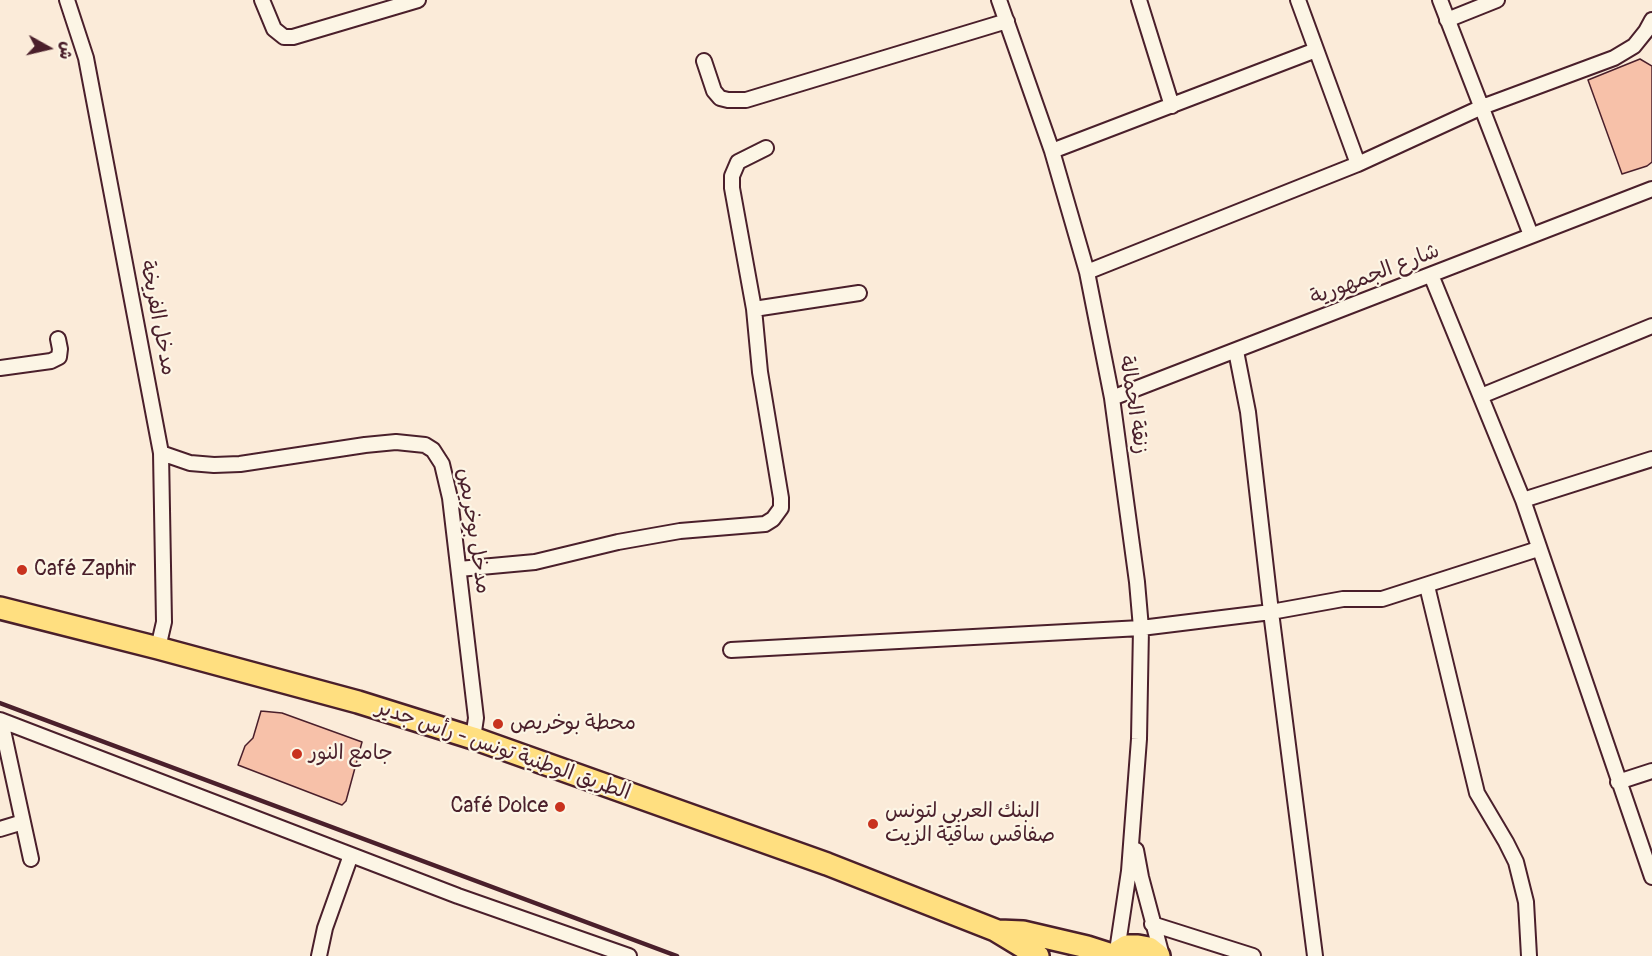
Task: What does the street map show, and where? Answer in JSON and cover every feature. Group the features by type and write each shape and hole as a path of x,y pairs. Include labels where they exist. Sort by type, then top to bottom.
{"main road":[{"name":"الطريق الوطنية تونس - رأس جدير","path":"0,608 358,702 474,728 995,930 1038,956"},
{"name":"الطريق الوطنية تونس - رأس جدير","path":"995,930 1023,932 1113,954"},
{"path":"1113,954 1127,946 1138,946 1149,948 1161,956"}],"street":[{"name":"مدخل الفريخة","path":"67,0 86,58 161,453 164,622 158,648"},
{"path":"262,0 274,29 284,36 293,37 418,0"},
{"name":"زنقة الحمالة","path":"999,0 1052,151 1087,272 1112,398 1141,628 1139,739 1132,831"},
{"path":"1139,0 1172,106"},
{"path":"1298,0 1358,164"},
{"path":"1440,0 1532,235"},
{"path":"1447,20 1497,0"},
{"path":"1087,272 1358,164 1482,106 1614,58 1634,46 1652,20"},
{"path":"704,61 714,91 720,98 746,100 1007,21"},
{"path":"1052,151 1316,50"},
{"path":"459,569 535,562 618,542 680,531 765,524 773,519 780,508 781,498 760,372 754,309 732,188 732,176 738,162 766,148"},
{"name":"شارع الجمهورية","path":"1112,398 1652,189"},
{"path":"1431,275 1523,500 1652,877"},
{"path":"754,309 859,293"},
{"path":"1481,396 1652,326"},
{"path":"0,368 51,361 59,357 58,339"},
{"path":"1236,351 1248,412 1315,956"},
{"name":"مدخل بوخريص","path":"161,453 190,463 240,464 396,442 425,445 434,450 446,477 459,569 474,728"},
{"path":"1523,500 1652,459"},
{"path":"731,650 1141,628 1271,612 1343,598 1382,599 1538,549"},
{"path":"1427,586 1477,793 1516,862 1526,902 1529,956"},
{"path":"0,720 31,859"},
{"path":"0,720 458,897 624,955"},
{"path":"1618,782 1652,771"},
{"path":"0,829 23,822"},
{"path":"1132,831 1161,956"},
{"path":"1113,954 1126,891 1132,831"},
{"path":"319,956 325,928 351,855"},
{"path":"1152,924 1252,956"}],"building":[{"path":"1640,59 1652,66 1652,162 1647,166 1622,174 1588,80"},
{"path":"261,711 282,713 362,742 346,801 342,805 238,765 245,746 253,738"}],"railway":[{"path":"0,703 677,956"}],"place":[{"name":"Café Zaphir","path":"22,570"},
{"name":"محطة بوخريص","path":"498,724"},
{"name":"جامع النور","path":"297,754"},
{"name":"Café Dolce","path":"560,807"},
{"name":"البنك العربي لتونس صفاقس ساقية الزيت","path":"873,824"}]}
